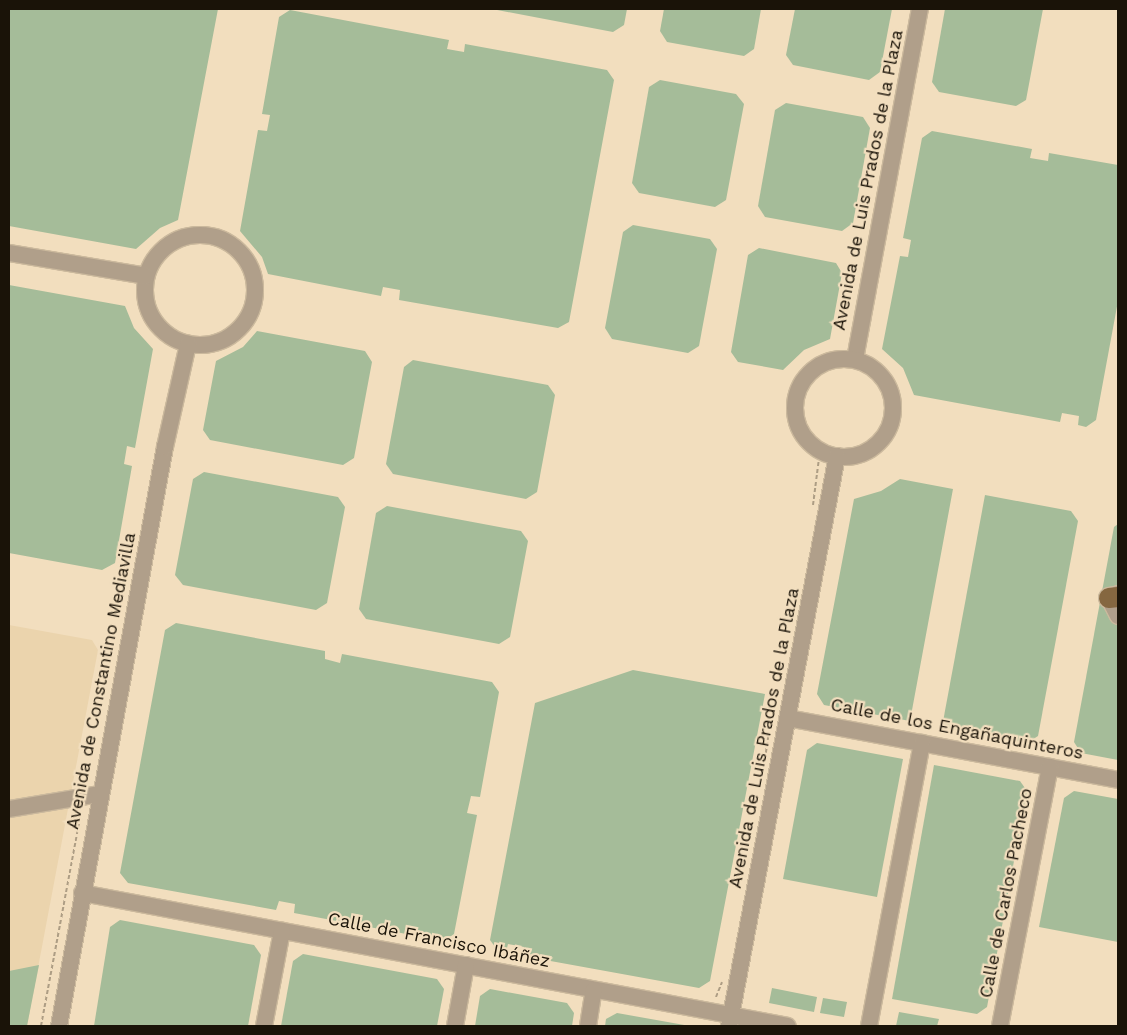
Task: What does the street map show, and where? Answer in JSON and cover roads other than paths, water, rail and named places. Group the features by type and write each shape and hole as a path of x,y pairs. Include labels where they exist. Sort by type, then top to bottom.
{"street":[{"name":"Avenida de Luis Prados de la Plaza","path":"855,359 920,9"},
{"path":"190,236 223,240 238,249 249,264 255,281 255,299 250,316 239,330 224,340 206,345 188,344 172,338 158,326 149,311 146,276 163,249 190,236"},
{"path":"9,253 146,276"},
{"name":"Avenida de Constantino Mediavilla","path":"59,1026 100,794 188,344"},
{"path":"838,359 855,359 876,371 890,390 893,406 891,422 885,435 870,449 851,456 837,456 810,444 796,418 795,404 799,387 808,374 822,363 838,359"},
{"name":"Avenida de Luis Prados de la Plaza","path":"730,1021 837,456"},
{"path":"1115,596 1118,616"},
{"name":"Calle de los Engañaquinteros","path":"788,718 1118,780"},
{"path":"869,1026 922,743"},
{"name":"Calle de Carlos Pacheco","path":"1000,1026 1050,767"},
{"path":"9,809 100,794"},
{"name":"Calle de Francisco Ibáñez","path":"82,893 594,990 730,1021 788,1026"},
{"path":"264,1026 282,931"},
{"path":"456,1026 466,965"},
{"path":"588,1026 594,990"}]}
